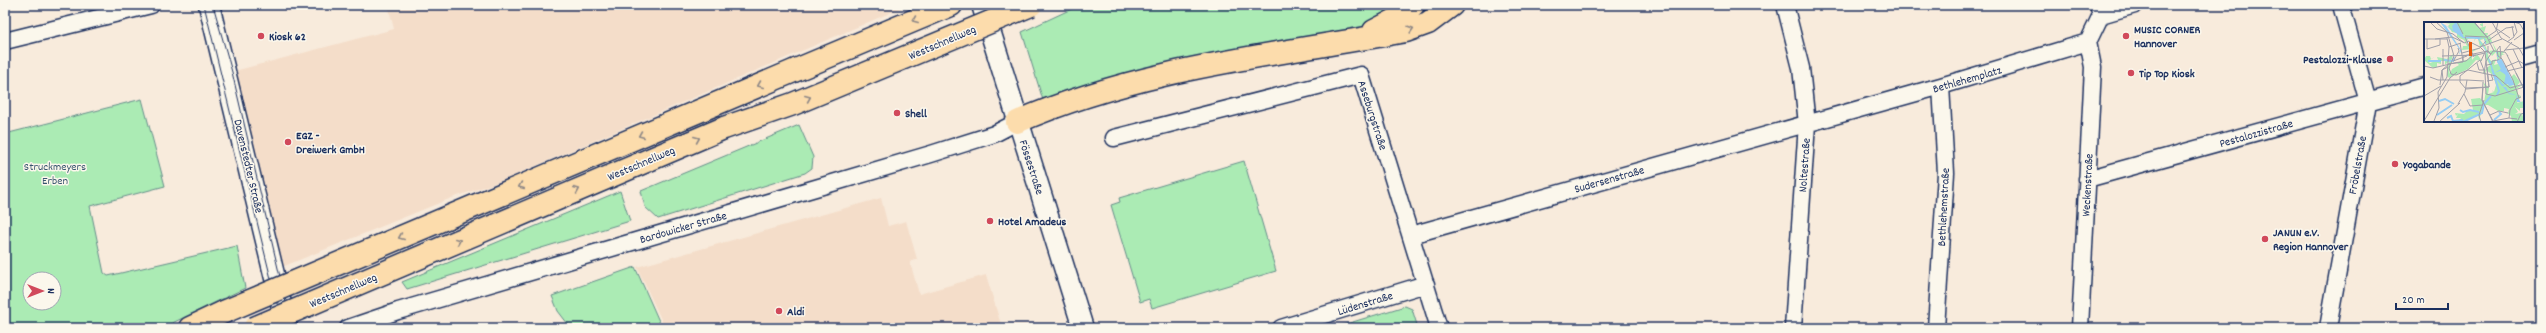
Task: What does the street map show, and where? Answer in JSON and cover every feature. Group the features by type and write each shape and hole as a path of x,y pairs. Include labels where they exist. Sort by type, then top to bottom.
{"highway":[{"path":"190,328 224,312 951,5"},
{"name":"Westschnellweg","path":"254,328 724,128 793,104 1031,5"},
{"path":"1359,40 1395,20 1413,5"},
{"path":"1017,122 1046,110 1119,88 1214,63 1406,31 1428,23 1452,5"}],"street":[{"path":"5,40 151,5"},
{"name":"Davenstedter Straße","path":"209,5 287,328"},
{"name":"Fössestraße","path":"982,5 1017,122 1083,328"},
{"name":"Noltestraße","path":"1784,5 1801,68 1807,124 1793,328"},
{"path":"2088,42 2099,10 2135,5"},
{"name":"Fröbelstraße","path":"2328,328 2368,102 2341,5"},
{"name":"Bethlehemplatz","path":"1807,124 2088,42"},
{"name":"Weckenstraße","path":"2080,328 2093,66 2088,42"},
{"path":"2524,58 2541,53"},
{"name":"Asseburgstraße","path":"1114,138 1361,75 1439,328"},
{"name":"Bethlehemstraße","path":"1936,328 1946,172 1941,86"},
{"name":"Pestalozzistraße","path":"2087,180 2424,86"},
{"name":"Bardowicker Straße","path":"348,328 398,311 931,154 994,134 1017,122"},
{"name":"Sudersenstraße","path":"1411,235 1807,124"},
{"name":"Lüdenstraße","path":"1281,328 1426,284"}],"shaded area":[{"path":"388,5 908,5 501,181 449,199 277,269 227,73 394,29"},
{"path":"881,198 888,226 906,221 917,259 910,262 919,294 986,275 1002,328 665,328 637,267"}],"green space":[{"path":"1080,5 1412,5 1359,40 1046,110 1022,32"},
{"name":"Struckmeyers Erben","path":"142,99 165,186 90,206 104,273 108,276 237,246 245,288 162,328 5,328 5,134"},
{"path":"799,125 813,157 812,168 805,173 658,219 645,207 641,191"},
{"path":"1244,161 1276,271 1152,308 1149,299 1140,302 1111,205 1120,202 1119,198"},
{"path":"620,191 630,221 407,289 402,282"},
{"path":"635,267 662,328 571,328 558,311 552,296"},
{"path":"1405,306 1412,309 1418,328 1333,328"}],"tram line":[{"path":"204,5 283,328"},
{"path":"213,5 232,72 292,328"}],"place":[{"name":"Kiosk 62","path":"261,36"},
{"name":"MUSIC CORNER Hannover","path":"2126,36"},
{"name":"Pestalozzi-Klause","path":"2390,59"},
{"name":"Tip Top Kiosk","path":"2131,73"},
{"name":"Shell","path":"897,113"},
{"name":"EGZ - Dreiwerk GmbH","path":"288,142"},
{"name":"Yogabande","path":"2395,164"},
{"name":"Hotel Amadeus","path":"990,221"},
{"name":"JANUN e.V. Region Hannover","path":"2265,239"},
{"name":"Aldi","path":"779,311"}]}
